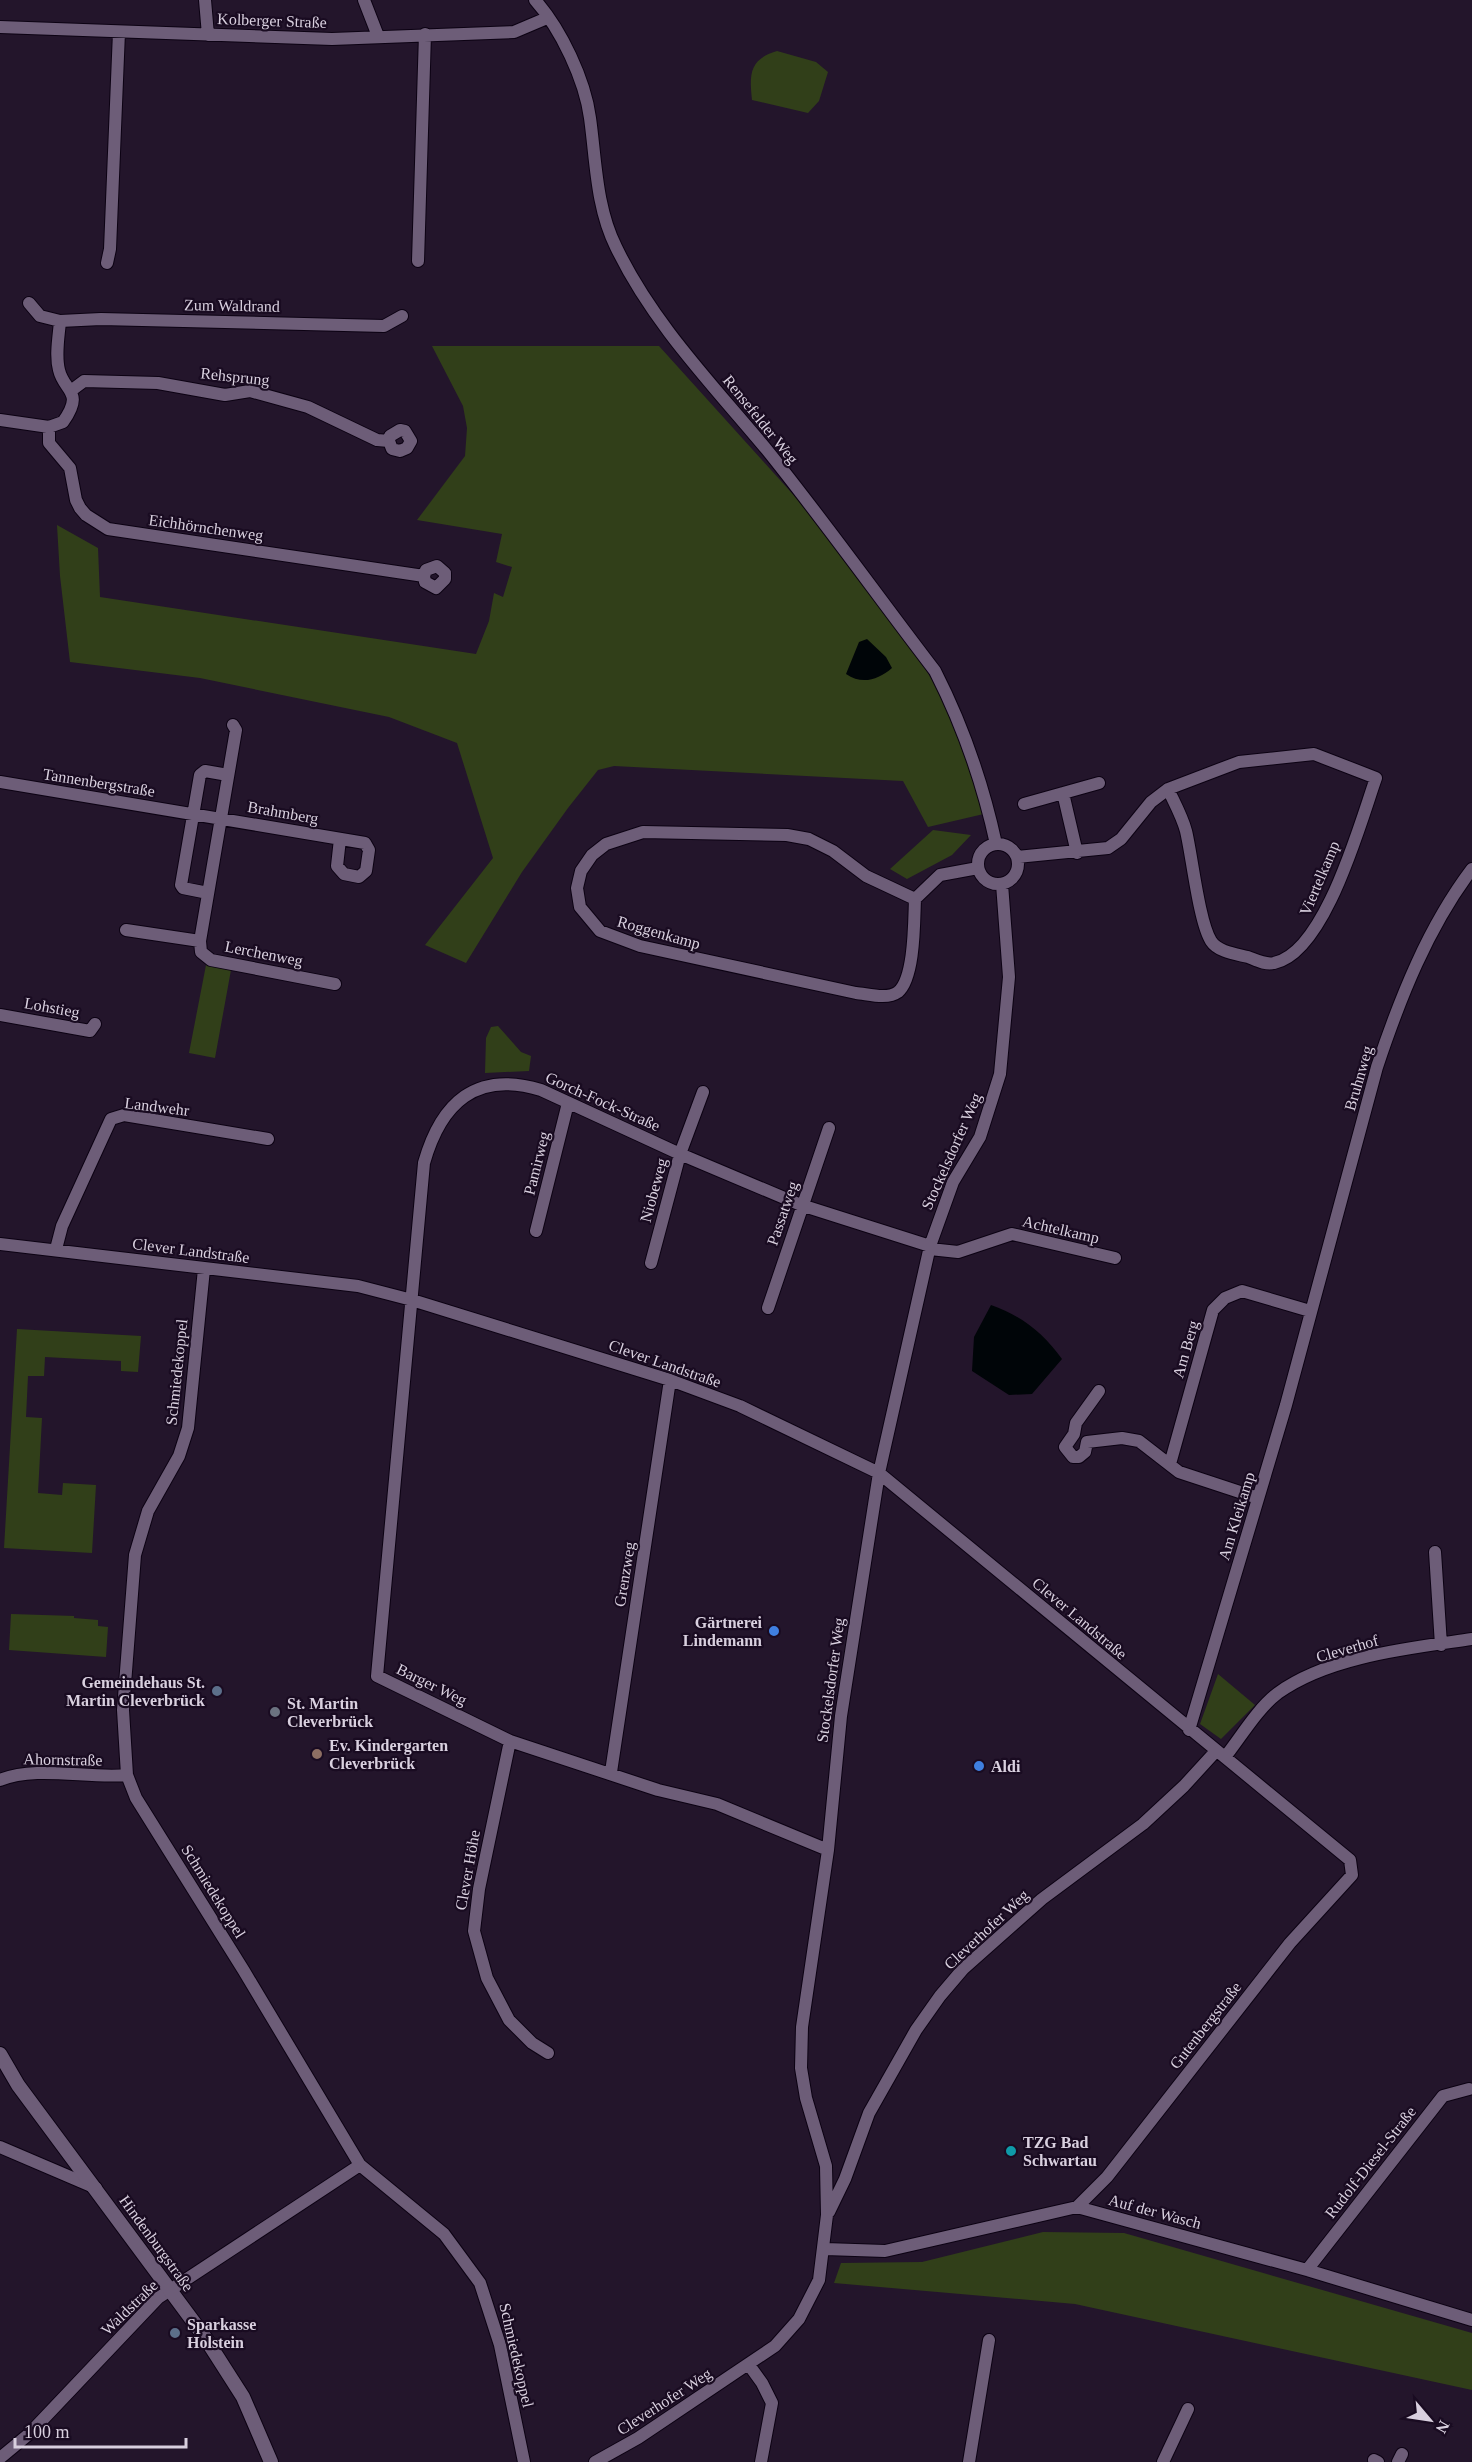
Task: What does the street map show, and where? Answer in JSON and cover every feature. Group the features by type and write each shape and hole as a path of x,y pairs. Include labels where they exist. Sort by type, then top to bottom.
{"street":[{"path":"205,0 208,34"},
{"path":"364,0 378,36"},
{"name":"Rensefelder Weg","path":"535,0 575,66 583,90 590,116 601,205 615,247 670,336 768,452 935,671 952,706 985,793 996,844"},
{"name":"Kolberger Straße","path":"0,27 332,39 514,32 547,18"},
{"path":"107,263 110,249 119,32"},
{"path":"418,261 425,34"},
{"name":"Zum Waldrand","path":"28,303 40,316 60,321 112,319 384,326 402,316"},
{"path":"0,420 50,426 63,422 68,414 72,390 59,370 60,321"},
{"name":"Rehsprung","path":"72,390 84,381 130,385 158,383 225,395 250,391 308,407 377,440 389,441"},
{"name":"Eichhörnchenweg","path":"50,426 49,443 70,468 76,500 80,508 86,515 108,529 424,576"},
{"path":"126,930 200,941 236,730 233,725"},
{"name":"Viertelkamp","path":"1017,857 1108,848 1121,839 1151,802 1168,789 1239,762 1314,754 1376,778 1329,904 1307,943 1295,954 1275,963 1266,963 1216,947 1210,939 1185,828 1168,789"},
{"path":"208,893 183,888 181,885 193,814 200,775 205,771 228,775"},
{"name":"Tannenbergstraße","path":"0,782 220,818"},
{"path":"1024,804 1099,783"},
{"path":"1063,793 1077,852"},
{"name":"Brahmberg","path":"220,818 340,839"},
{"name":"Roggenkamp","path":"643,832 733,833 809,839 833,851 866,876 915,899 907,977 898,992 886,996 856,993 640,946 600,932 580,907 577,888 582,871 592,855 606,844 643,832"},
{"path":"996,844 1005,845 1017,857 1018,864 1014,877 1002,884 984,879 978,868 980,855 989,846 996,844"},
{"path":"915,899 940,875 978,868"},
{"name":"Bruhnweg","path":"1310,1311 1389,1031 1436,921 1472,869"},
{"name":"Stockelsdorfer Weg","path":"749,2365 775,2346 799,2319 819,2280 825,2249 826,2166 806,2098 801,2068 802,2027 828,1850 841,1716 879,1473 930,1248 953,1182 980,1137 1000,1074 1007,1022 1009,977 1002,884"},
{"name":"Lerchenweg","path":"200,941 201,952 211,960 335,984"},
{"name":"Lohstieg","path":"0,1015 90,1031 95,1024"},
{"name":"Gorch-Fock-Straße","path":"412,1300 424,1163 432,1135 451,1106 473,1090 518,1083 801,1205 930,1248"},
{"name":"Niobeweg","path":"651,1263 680,1154 703,1092"},
{"name":"Pamirweg","path":"536,1232 568,1103"},
{"name":"Landwehr","path":"56,1249 62,1226 111,1119 124,1115 268,1139"},
{"name":"Passatweg","path":"768,1308 801,1205 829,1128"},
{"name":"Achtelkamp","path":"930,1248 958,1252 1012,1234 1115,1258"},
{"name":"Clever Landstraße","path":"0,1244 358,1286 412,1300 670,1380 740,1406 879,1473 1220,1754"},
{"name":"Schmiedekoppel","path":"204,1269 188,1428 179,1456 148,1511 135,1555 123,1710 127,1775 136,1798 244,1971 360,2165 444,2234 480,2283 500,2345 524,2462"},
{"name":"Am Berg","path":"1170,1464 1213,1310 1225,1298 1242,1291 1310,1311"},
{"name":"Barger Weg","path":"412,1300 377,1676 510,1741 611,1772 658,1790 717,1804 828,1850"},
{"name":"Am Kleikamp","path":"1189,1730 1258,1498 1310,1311"},
{"name":"Grenzweg","path":"611,1772 670,1380"},
{"path":"1087,1442 1085,1452 1079,1456 1073,1457 1065,1448 1074,1434 1076,1424 1099,1391"},
{"path":"1074,1434 1087,1442 1122,1438 1138,1441 1179,1472 1258,1498"},
{"path":"1436,1552 1441,1645"},
{"name":"Cleverhof","path":"1220,1754 1278,1693 1324,1669 1381,1653 1472,1639"},
{"name":"Clever Höhe","path":"510,1741 478,1889 474,1931 488,1977 509,2020 532,2043 549,2052"},
{"name":"Gutenbergstraße","path":"1077,2207 1107,2177 1290,1943 1352,1875 1350,1860 1220,1754"},
{"name":"Cleverhofer Weg","path":"827,2215 845,2179 869,2113 916,2030 963,1969 1042,1899 1143,1824 1220,1754"},
{"name":"Ahornstraße","path":"0,1780 26,1773 101,1777 127,1775"},
{"name":"Hindenburgstraße","path":"0,2054 18,2085 171,2289 243,2397 271,2462"},
{"name":"Rudolf-Diesel-Straße","path":"1307,2270 1443,2096 1469,2089"},
{"path":"0,2147 96,2188"},
{"name":"Waldstraße","path":"0,2458 29,2434 158,2298 360,2165"},
{"name":"Auf der Wasch","path":"825,2249 885,2251 1077,2207 1307,2270 1472,2320"},
{"path":"969,2462 988,2340"},
{"path":"749,2365 762,2383 772,2403 760,2462"},
{"name":"Cleverhofer Weg","path":"595,2462 638,2438 749,2365"},
{"path":"1163,2462 1188,2409"}],"green space":[{"path":"777,51 816,62 828,72 819,101 808,113 752,100 753,68 761,58"},
{"path":"432,346 659,346 873,583 960,726 988,813 928,827 903,781 614,766 598,770 522,872 466,963 425,945 493,858 457,743 389,717 200,678 70,662 60,576 57,525 98,548 100,597 476,654 489,621 494,593 503,597 512,567 496,562 502,534 417,520 465,456 467,428 463,406"},
{"path":"933,830 971,835 952,855 907,879 890,869"},
{"path":"206,965 231,970 215,1058 189,1053"},
{"path":"498,1026 521,1052 531,1056 529,1071 485,1073 486,1038 491,1027"},
{"path":"17,1329 141,1336 138,1372 121,1371 121,1361 45,1357 44,1376 28,1376 26,1417 42,1418 38,1493 62,1495 63,1483 96,1485 92,1553 4,1548"},
{"path":"11,1614 74,1616 74,1618 98,1620 98,1626 108,1627 106,1657 9,1650"},
{"path":"1218,1674 1255,1705 1221,1739 1200,1724"},
{"path":"1043,2232 1124,2233 1472,2333 1472,2390 1075,2304 834,2283 841,2263 922,2262"}],"shaded area":[{"path":"867,639 886,657 892,668 881,676 864,680 846,674 859,642"},
{"path":"991,1305 1031,1326 1062,1359 1032,1394 1009,1395 972,1371 974,1337"}],"place":[{"name":"Gärtnerei Lindemann","path":"774,1631"},
{"name":"Gemeindehaus St. Martin Cleverbrück","path":"217,1691"},
{"name":"St. Martin Cleverbrück","path":"275,1712"},
{"name":"Ev. Kindergarten Cleverbrück","path":"317,1754"},
{"name":"Aldi","path":"979,1766"},
{"name":"TZG Bad Schwartau","path":"1011,2151"},
{"name":"Sparkasse Holstein","path":"175,2333"}]}
